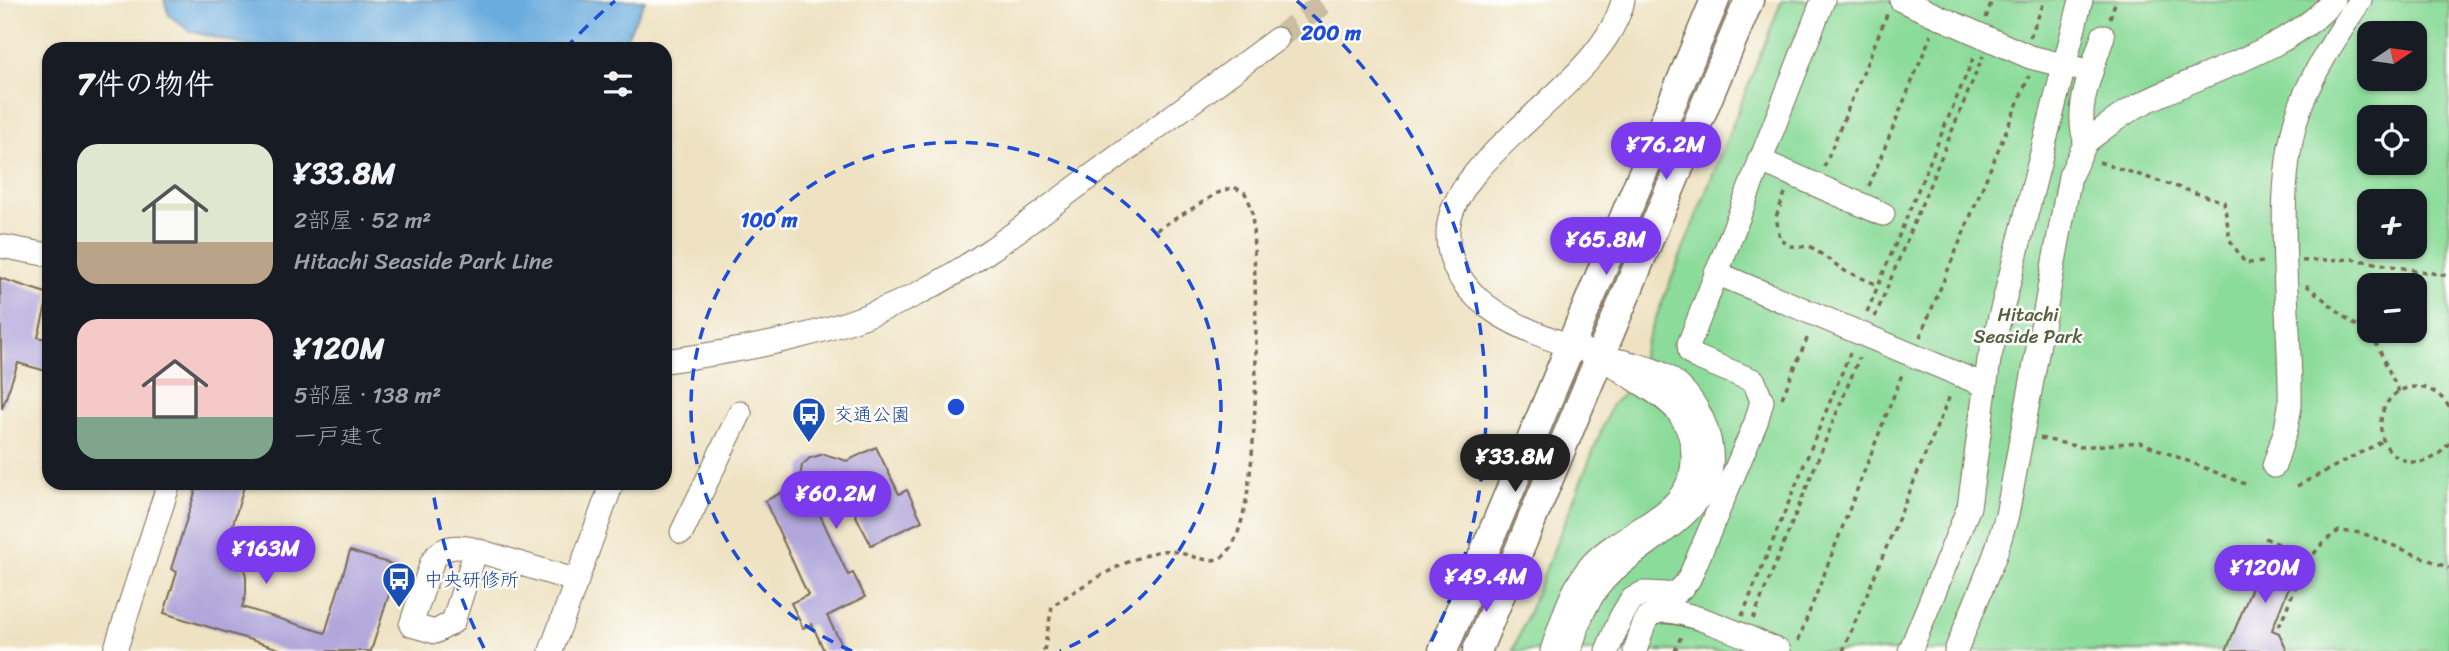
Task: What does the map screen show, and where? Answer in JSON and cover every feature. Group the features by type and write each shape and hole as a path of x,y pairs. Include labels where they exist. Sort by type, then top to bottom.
{"main road":[{"path":"1443,651 1715,0"},
{"path":"1477,651 1749,0"}],"street":[{"path":"1552,651 1570,599 1599,571 1692,509 1706,485 1710,457 1703,421 1690,398 1676,383 1659,372 1600,355 1505,319 1467,290 1452,262 1448,232 1451,213 1458,197 1481,169 1596,53 1615,26 1623,0"},
{"path":"1635,651 1648,619 1680,592 1689,579 1762,401 1754,381 1690,352 1689,344 1823,0"},
{"path":"1910,651 1969,507 1984,385 2081,0"},
{"path":"1956,651 1995,555 2007,515 2020,433 2070,176 2083,146 2139,105 2304,26 2333,0"},
{"path":"2274,466 2286,429 2290,405 2286,271 2292,137 2302,101 2360,0"},
{"path":"1895,4 1939,16 2030,57 2091,72"},
{"path":"2083,146 2081,115 2103,36"},
{"path":"672,360 738,351 802,336 860,318 920,293 999,245 1277,39"},
{"path":"1759,160 1884,214"},
{"path":"0,246 42,254"},
{"path":"1716,273 1984,385"},
{"path":"682,533 740,413"},
{"path":"115,651 167,490"},
{"path":"551,651 609,490"},
{"path":"477,550 576,581"},
{"path":"1599,571 1631,600"},
{"path":"1570,651 1599,571"},
{"path":"1606,651 1631,600 1643,593 1690,614 1788,646"}],"path":[{"path":"1875,317 1982,60 1986,15 1992,0"},
{"path":"1788,646 2028,76 2029,40 2045,0"},
{"path":"1878,285 1845,271 1811,247 1790,246 1780,239 1776,217 1781,200 1806,181 1895,4"},
{"path":"1861,204 1939,16"},
{"path":"1867,312 1973,56 1985,36"},
{"path":"2083,146 2104,165 2224,202 2230,240 2245,262 2286,271 2375,341 2399,392"},
{"path":"1044,651 1052,606 1132,561 1160,551 1181,551 1201,559 1220,559 1233,548 1243,518 1257,371 1252,208 1245,193 1234,187 1218,193 1153,232"},
{"path":"2286,271 2352,259 2449,276"},
{"path":"1741,618 1850,353"},
{"path":"1751,624 1859,358"},
{"path":"1843,651 1958,375"},
{"path":"2449,407 2439,395 2418,387 2399,392 2383,409 2379,419 2383,441 2399,457 2420,462 2441,453 2449,444"},
{"path":"2020,433 2080,447 2140,442 2245,484"},
{"path":"2297,486 2383,441"},
{"path":"2279,626 2310,558 2326,539 2339,531 2349,529 2449,568"},
{"path":"2266,538 2310,558"}],"green space":[{"name":"Hitachi Seaside Park","path":"1782,0 2449,0 2449,651 1513,651 1612,404 1626,392 1639,366"}],"water":[{"path":"164,0 645,0 624,42 232,42 190,31 169,15"}],"building":[{"path":"0,278 42,292 42,321 38,337 42,338 42,370 18,363 2,409"},
{"path":"876,447 899,494 907,490 922,521 871,545 842,489 814,502 848,575 853,573 865,597 827,616 845,651 824,651 812,624 803,628 791,603 808,595 765,501 799,484 802,465 810,458 824,454 847,461"},
{"path":"196,490 243,490 225,552 244,568 246,594 242,607 325,633 350,551 398,566 371,651 286,651 164,613 177,572 171,569"},
{"path":"2269,546 2300,559 2272,630 2279,633 2287,651 2226,651"}],"tunnel":[{"path":"1277,39 1327,0"}],"place":[{"name":"交通公園","path":"809,444"},
{"name":"中央研修所","path":"399,609"}]}
